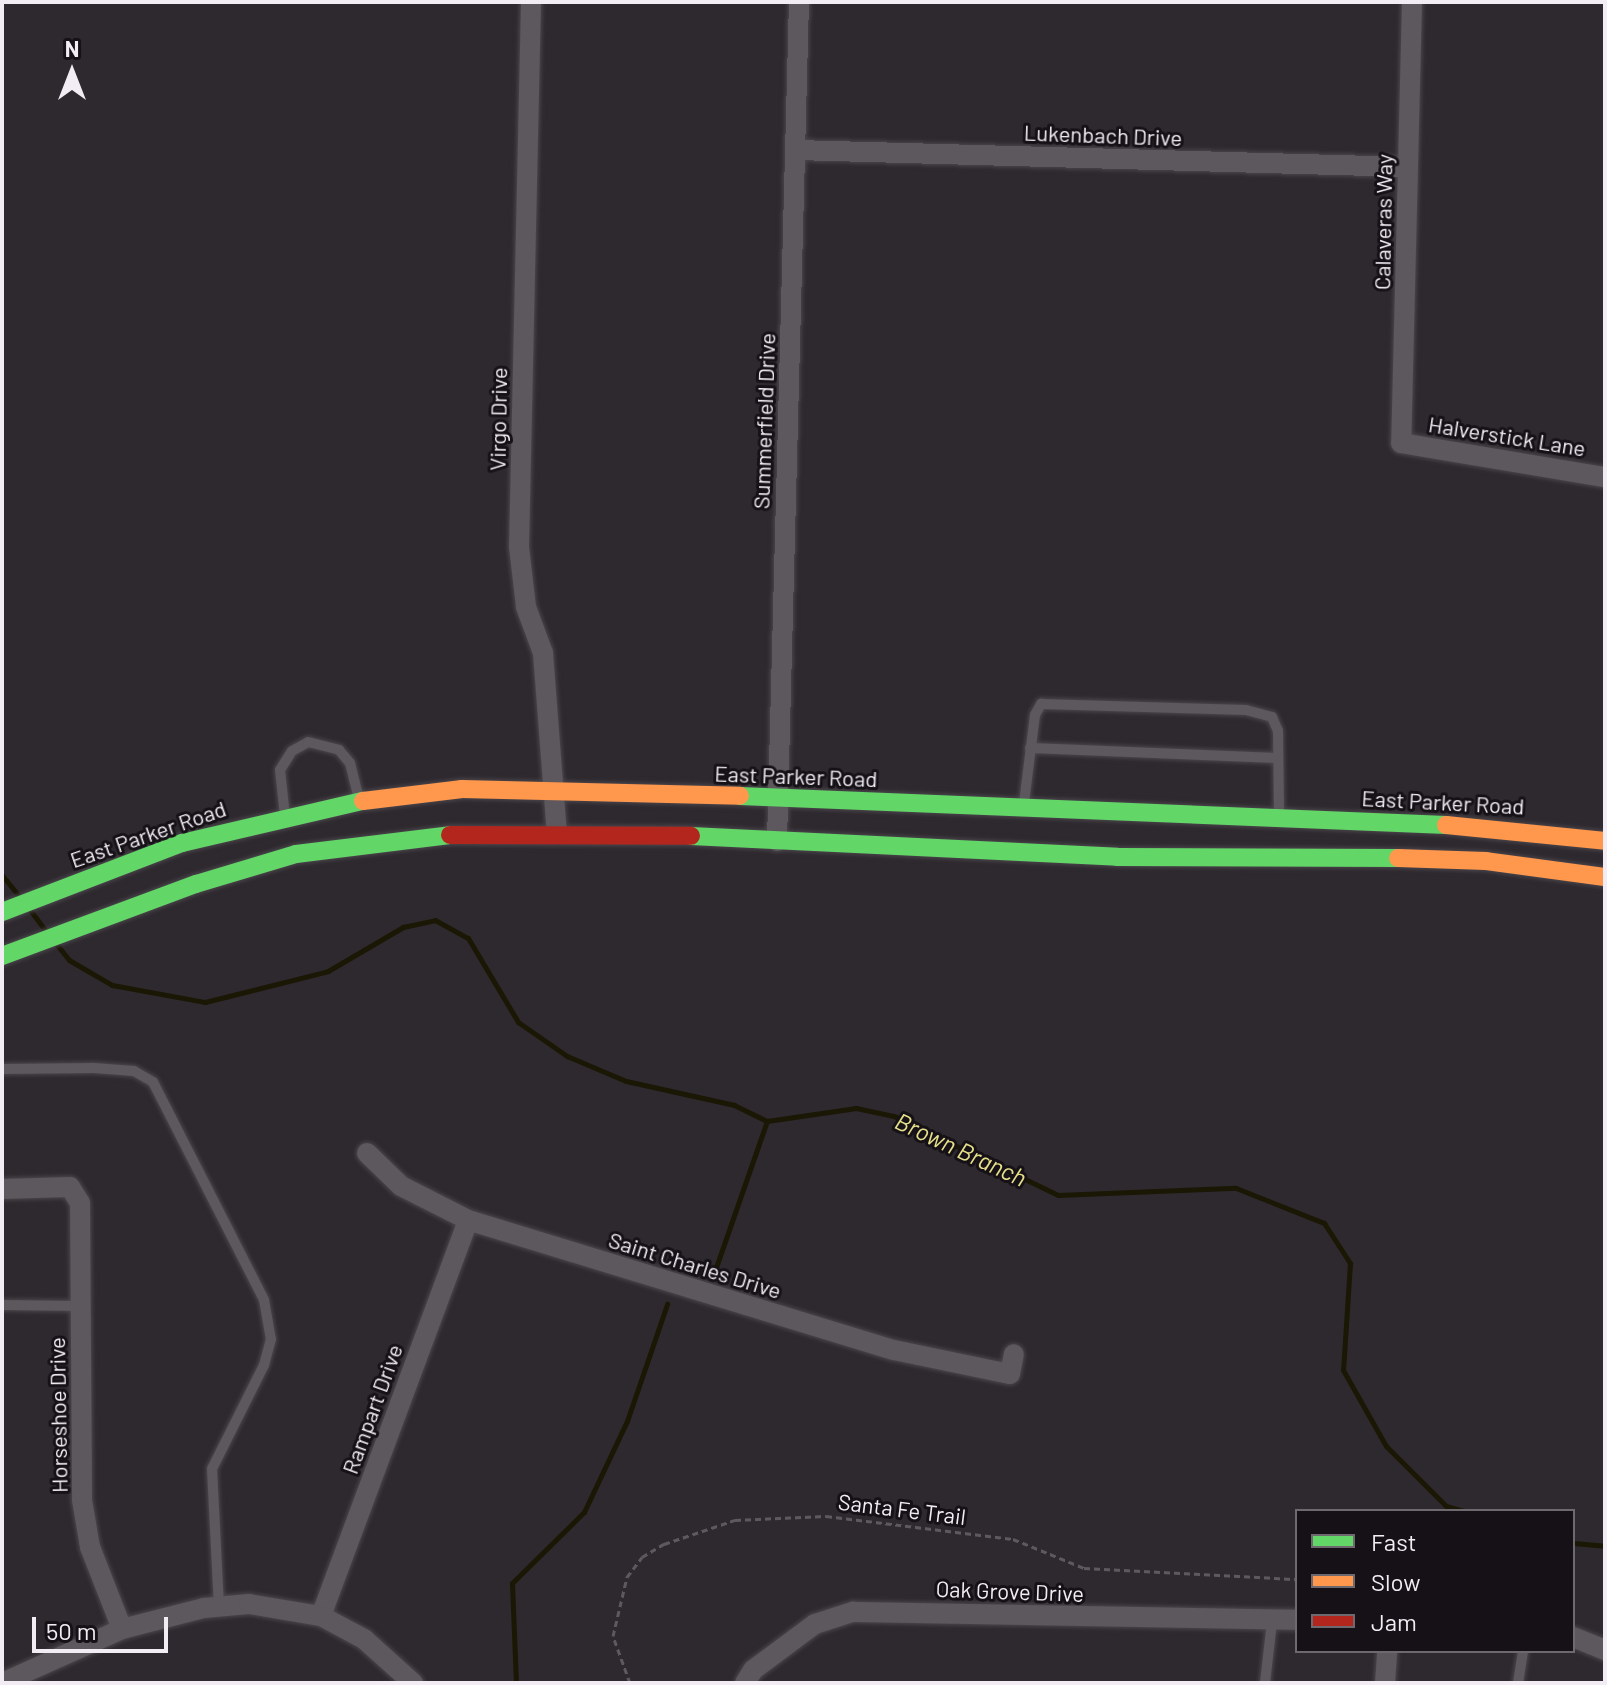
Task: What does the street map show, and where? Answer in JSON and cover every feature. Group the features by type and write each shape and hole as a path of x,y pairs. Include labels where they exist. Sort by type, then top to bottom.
{"main road":[{"name":"East Parker Road","path":"2,912 182,843 285,816 436,790 557,788 923,806 1025,827 1330,855 1511,864 1605,877"},
{"path":"918,850 923,806"},
{"path":"285,816 296,854"},
{"name":"East Parker Road","path":"2,956 196,884 296,854 410,837 557,833 918,850 1025,827 1120,835 1279,819 1515,829 1605,841"},
{"path":"1329,820 1330,855"},
{"path":"1511,864 1515,829"}],"street":[{"name":"Virgo Drive","path":"531,2 519,547 526,607 543,653 557,788 557,833"},
{"name":"Summerfield Drive","path":"777,841 799,2"},
{"name":"Calaveras Way","path":"1401,443 1412,2"},
{"name":"Lukenbach Drive","path":"796,150 1408,167"},
{"name":"Halverstick Lane","path":"1401,443 1605,477"},
{"name":"Saint Charles Drive","path":"367,1153 401,1186 468,1220 894,1350 1010,1374 1014,1354"},
{"name":"Horseshoe Drive","path":"2,1189 70,1187 77,1194 82,1500 90,1547 122,1629"},
{"name":"Rampart Drive","path":"321,1616 468,1220"},
{"path":"3,1679 122,1629 219,1607 249,1604 321,1616 364,1639 413,1683"},
{"name":"Oak Grove Drive","path":"745,1683 753,1670 804,1631 853,1612 1295,1620"},
{"path":"1575,1638 1605,1650"},
{"path":"1385,1683 1387,1653"}],"lane":[{"path":"1025,827 1030,748 1041,704 1064,701 1262,712 1278,731 1279,819"},
{"path":"285,816 280,770 292,751 308,742 339,750 350,763 359,801"},
{"path":"1030,748 1278,758"},
{"path":"2,1069 134,1071 153,1082 264,1300 271,1339 264,1365 212,1469 219,1607"},
{"path":"2,1305 81,1306"},
{"path":"1265,1683 1272,1622"},
{"path":"1518,1683 1523,1653"}],"path":[{"name":"Santa Fe Trail","path":"630,1683 613,1636 627,1577 642,1557 664,1544 735,1520 826,1516 1013,1539 1084,1568 1295,1579"}],"waterway":[{"name":"Brown Branch","path":"2,875 19,896"},
{"name":"Brown Branch","path":"30,910 46,931"},
{"name":"Brown Branch","path":"57,945 69,960 112,985 205,1002 328,971 403,927 435,920 468,938 518,1022 567,1056 626,1081 734,1105 767,1121 856,1108 894,1116 1058,1195 1236,1188 1324,1223 1350,1263 1343,1370 1386,1446 1446,1506 1457,1509"},
{"path":"714,1273 767,1121"},
{"path":"516,1683 512,1583 584,1512 627,1421 667,1304"},
{"name":"Brown Branch","path":"1575,1543 1605,1546"}],"traffic: fast":[{"path":"740,796 1446,825"},
{"path":"2,912 182,843 363,801"},
{"path":"2,956 196,884 296,854 450,835"},
{"path":"691,836 1117,857 1398,858"}],"traffic: slow":[{"path":"363,801 462,789 740,796"},
{"path":"1446,825 1605,841"},
{"path":"1398,858 1486,861 1605,877"}],"traffic: jam":[{"path":"450,835 691,836"}]}
